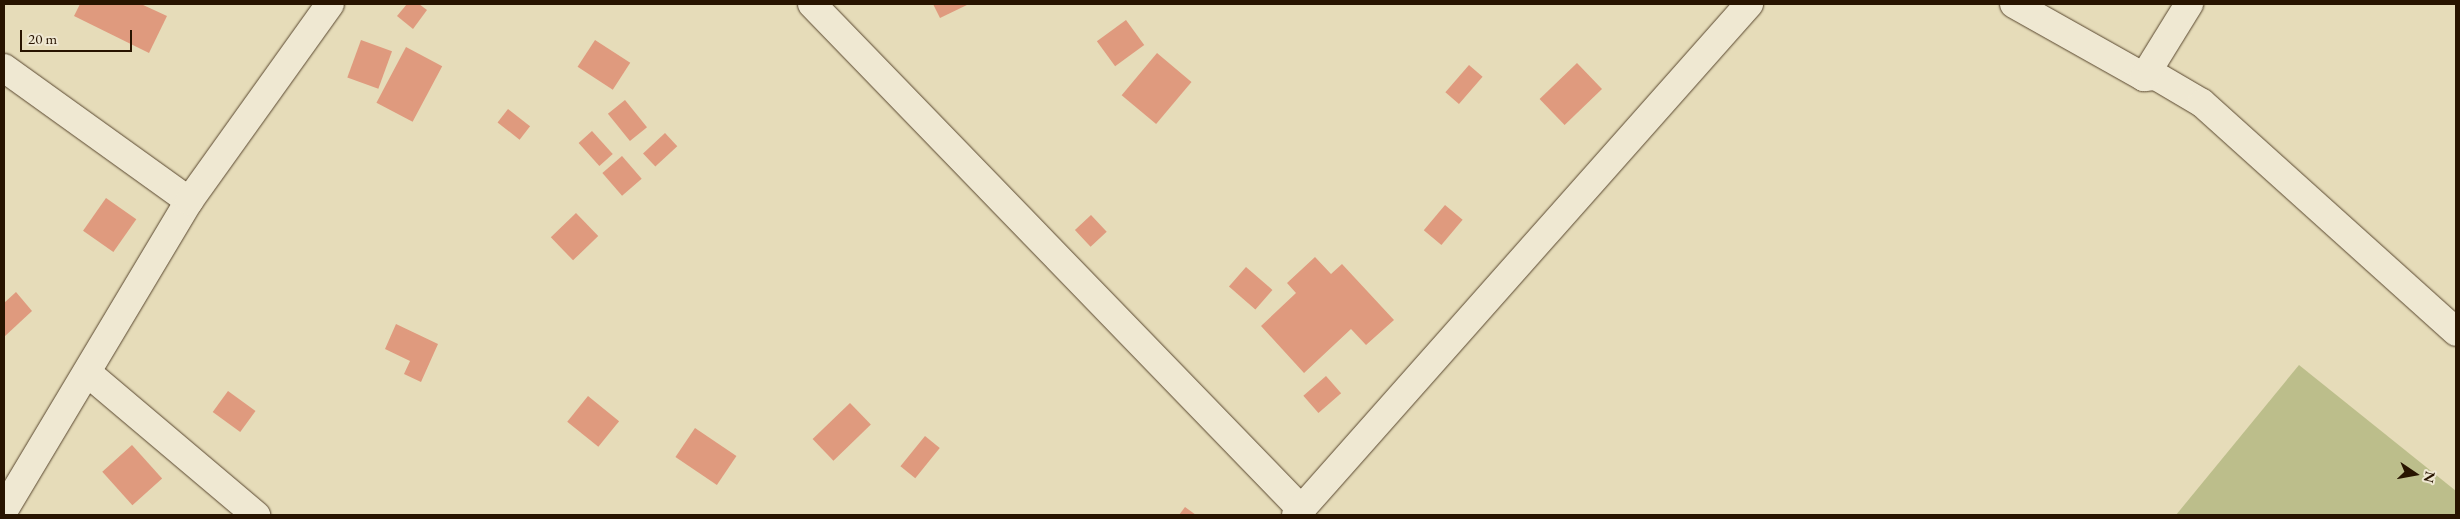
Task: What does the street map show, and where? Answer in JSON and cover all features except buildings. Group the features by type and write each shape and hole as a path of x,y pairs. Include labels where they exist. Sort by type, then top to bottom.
{"street":[{"path":"4,510 89,374 188,201 330,4"},
{"path":"812,4 1299,512 1749,4"},
{"path":"2014,4 2144,77 2156,76 2202,103 2456,332"},
{"path":"2144,77 2190,4"},
{"path":"4,68 188,201"},
{"path":"89,374 256,515"}],"green space":[{"path":"2299,365 2456,491 2456,515 2176,515"}]}
